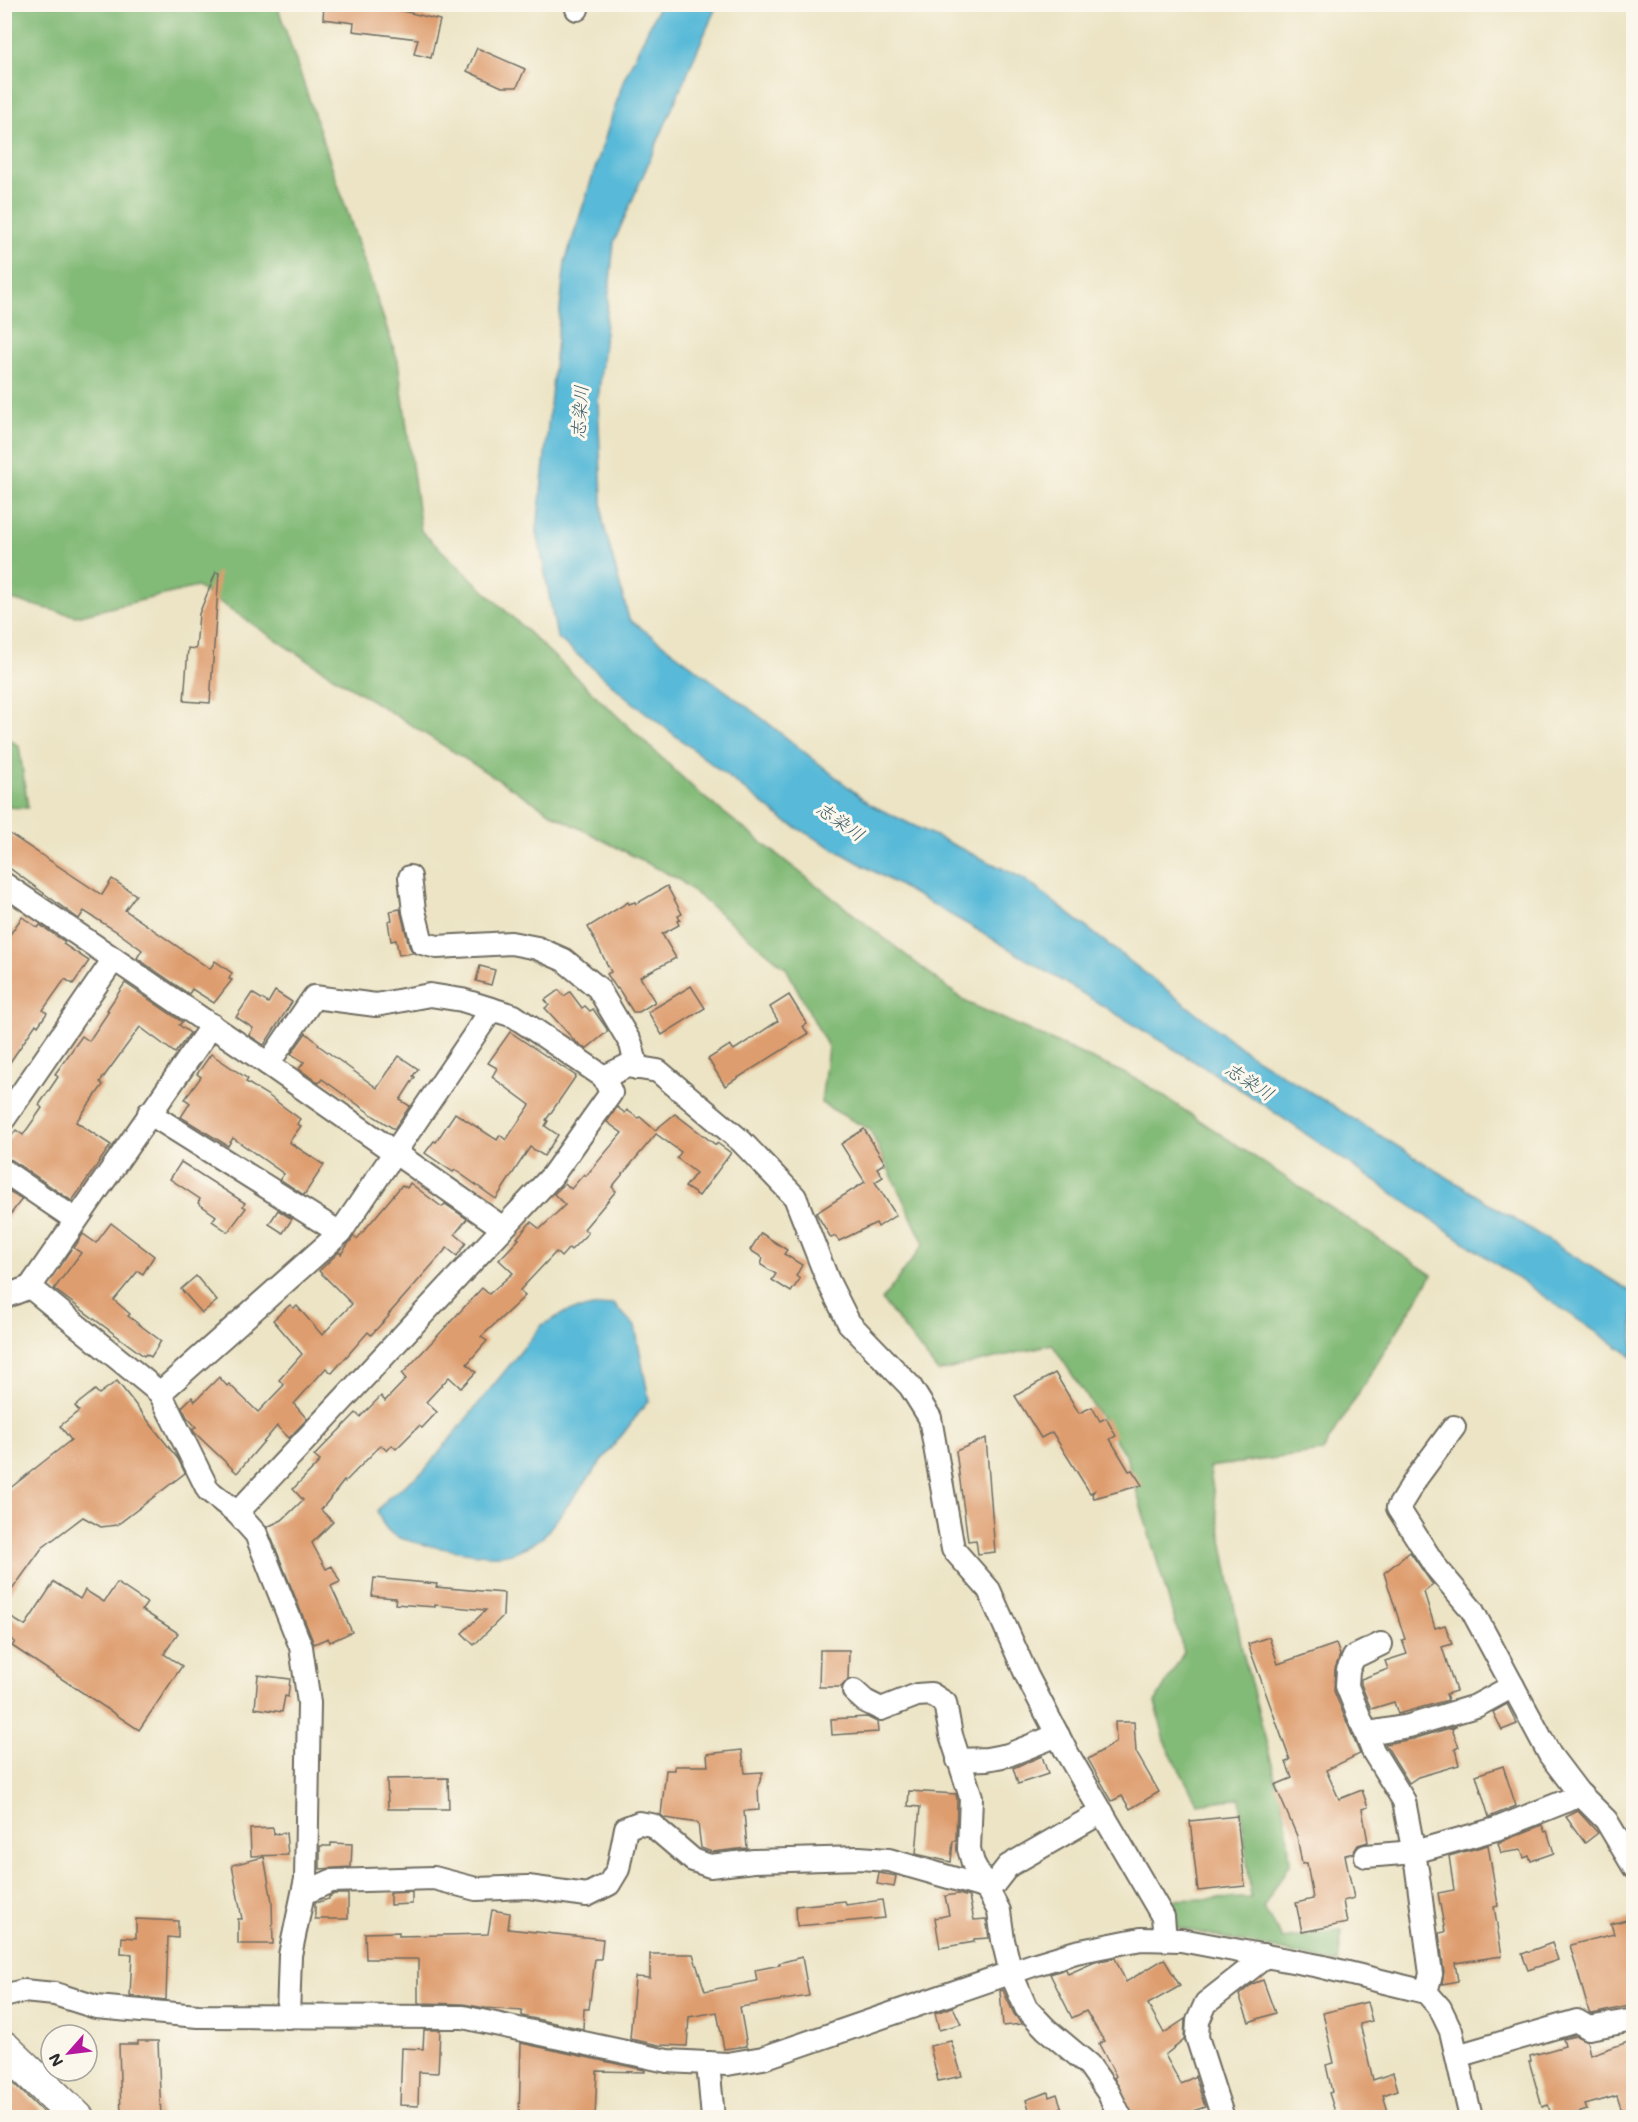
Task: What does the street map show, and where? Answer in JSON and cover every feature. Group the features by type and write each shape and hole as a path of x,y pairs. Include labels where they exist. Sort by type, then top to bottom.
{"main road":[{"path":"4,2048 77,2118"}],"street":[{"path":"410,877 414,910 422,943 437,947 511,943 537,948 564,960 598,988 631,1044 636,1068"},
{"path":"7,892 114,959 212,1025 503,1228"},
{"path":"4,1119 114,959"},
{"path":"237,1513 552,1176 611,1093 604,1077 514,1016 462,1000 430,995 376,1005 314,997 268,1064"},
{"path":"159,1393 340,1233 492,1009"},
{"path":"4,1297 30,1287 212,1025"},
{"path":"604,1077 627,1066 658,1071 741,1141 795,1197 828,1281 849,1323 910,1386 930,1418 953,1549 989,1590 1027,1676 1058,1735 1163,1917 1165,1939"},
{"path":"149,1113 340,1233"},
{"path":"4,1171 76,1220"},
{"path":"30,1287 159,1393 208,1490 237,1513 256,1534 301,1647 309,1703 306,1879 290,1955 288,2017"},
{"path":"1454,1427 1417,1476 1398,1508 1435,1566 1472,1610 1550,1755 1581,1795 1606,1820 1634,1867"},
{"path":"1380,1644 1354,1657 1348,1670 1347,1686 1373,1751 1404,1801 1414,1852 1431,1974 1426,1992"},
{"path":"1367,1735 1409,1726 1476,1706 1513,1686"},
{"path":"854,1691 865,1701 881,1709 917,1695 932,1694 945,1703 958,1760 971,1797 969,1849 973,1863 999,1911 1011,1972 1026,2008 1046,2029 1089,2065 1108,2092 1121,2118"},
{"path":"958,1760 987,1759 1008,1755 1058,1735"},
{"path":"1366,1856 1414,1852 1496,1829 1581,1795"},
{"path":"304,1890 311,1890 330,1881 434,1878 477,1889 528,1887 587,1895 609,1884 618,1869 626,1828 639,1822 652,1825 693,1860 710,1866 766,1860 859,1858 889,1860 987,1888 994,1884 1008,1866 1102,1812"},
{"path":"4,1996 23,1991 55,1994 96,2007 198,2016 463,2017 667,2061 728,2064 763,2058 1011,1972 1076,1952 1141,1939 1182,1940 1264,1955 1426,1992 1440,2008 1451,2031 1471,2118"},
{"path":"1223,2118 1197,2037 1198,2021 1206,2003 1262,1960 1264,1955"},
{"path":"1457,2056 1576,2021 1589,2028 1634,2019"},
{"path":"708,2063 713,2118"}],"green space":[{"path":"5,5 277,5 398,361 421,531 701,795 966,1002 1139,1080 1432,1275 1322,1452 1209,1467 1242,1649 1286,1818 1290,1863 1263,1908 1283,1939 1342,1930 1338,1963 1174,1927 1163,1900 1251,1898 1240,1798 1198,1804 1166,1745 1155,1702 1184,1652 1126,1456 1052,1344 938,1372 882,1300 924,1244 870,1130 821,1103 828,1047 786,968 678,879 556,816 290,649 197,587 76,616 5,598"},
{"path":"4,736 19,746 28,808 5,807"}],"water":[{"name":"志染川","path":"660,4 717,5 614,242 598,402 603,522 629,619 754,712 871,805 1024,879 1249,1054 1633,1293 1633,1357 1243,1091 983,933 785,821 631,701 557,637 537,531 565,262 624,79"},
{"path":"613,1304 635,1326 649,1400 543,1537 517,1551 491,1555 427,1545 399,1538 389,1532 377,1511 388,1498 425,1470 542,1325 568,1311"}],"building":[{"path":"324,4 399,4 398,10 440,20 431,58 414,54 418,39 353,31 354,23 323,19"},
{"path":"477,48 525,69 517,87 502,87 467,71"},
{"path":"216,572 219,573 210,703 184,701 188,648 196,649 199,614"},
{"path":"4,830 102,895 112,879 136,895 125,910 210,969 215,961 232,973 229,979 232,980 214,1003 192,989 189,994 137,958 142,950 116,931 84,911 79,919 4,864"},
{"path":"667,886 682,914 678,916 679,925 662,934 676,958 640,977 655,1002 639,1012 633,1012 607,974 611,972 588,927 628,902 636,904"},
{"path":"400,909 409,946 413,953 399,955 396,940 391,941 388,921 392,920 390,911"},
{"path":"22,917 38,928 40,925 89,961 73,984 65,979 43,1010 47,1013 38,1026 36,1024 4,1071 4,943"},
{"path":"480,966 495,970 491,985 476,981"},
{"path":"125,983 182,1022 179,1025 190,1033 175,1053 140,1027 100,1082 103,1085 76,1122 111,1145 72,1201 12,1160 4,1158 4,1146 16,1130 23,1135 42,1108 39,1105 58,1077 55,1074 82,1036 89,1041"},
{"path":"691,986 705,1008 662,1035 648,1012"},
{"path":"559,990 564,996 570,992 582,1008 585,1006 590,1011 593,1009 607,1029 607,1032 586,1049 575,1041 545,1008 549,1005 545,1000"},
{"path":"275,991 292,1002 264,1045 249,1035 253,1028 236,1017 252,993 268,1003"},
{"path":"789,995 807,1024 803,1026 808,1034 725,1086 708,1059 730,1045 734,1050 778,1021 770,1007"},
{"path":"510,1032 576,1076 546,1120 548,1121 545,1126 558,1135 544,1156 530,1147 496,1199 455,1170 453,1172 425,1153 434,1141 436,1142 455,1113 497,1140 500,1135 506,1140 530,1105 492,1077 497,1068 488,1063"},
{"path":"306,1033 318,1045 377,1088 399,1056 418,1069 400,1100 410,1106 394,1129 322,1079 319,1083 299,1069 304,1062 291,1054"},
{"path":"211,1054 248,1079 246,1082 300,1119 297,1124 301,1126 289,1142 324,1165 304,1195 280,1179 284,1174 233,1138 228,1146 181,1117 190,1103 185,1099 201,1077 197,1074"},
{"path":"617,1107 625,1113 627,1110 638,1118 640,1117 655,1130 675,1114 716,1145 717,1143 731,1153 699,1196 685,1187 696,1173 677,1158 681,1152 656,1134 612,1187 616,1191 584,1229 588,1233 561,1257 556,1252 520,1290 525,1296 481,1337 487,1341 467,1364 476,1372 461,1388 449,1377 426,1402 437,1412 422,1428 419,1426 396,1449 392,1445 387,1451 381,1445 344,1481 321,1510 333,1522 312,1543 326,1569 332,1566 340,1582 331,1586 352,1632 330,1642 328,1638 314,1644 267,1527 282,1520 303,1500 293,1489 320,1461 314,1456 356,1413 360,1417 381,1396 385,1401 406,1379 402,1374 482,1288 489,1294 513,1273 499,1260 531,1222 540,1229 565,1205 554,1194 565,1183 571,1189 584,1174 586,1176 622,1133 607,1122"},
{"path":"864,1129 885,1163 877,1168 883,1177 875,1182 896,1215 878,1227 876,1223 839,1241 835,1236 831,1238 816,1213 865,1182 841,1144"},
{"path":"181,1162 245,1203 243,1206 246,1208 228,1232 212,1221 216,1216 198,1203 200,1199 170,1179"},
{"path":"410,1183 442,1207 445,1204 467,1219 455,1234 466,1243 457,1256 447,1248 371,1335 368,1332 332,1373 326,1368 294,1404 307,1419 289,1438 277,1426 237,1473 194,1432 193,1429 196,1427 182,1407 192,1397 195,1401 219,1377 258,1412 284,1385 279,1380 302,1354 273,1320 290,1305 294,1308 297,1306 322,1335 352,1304 319,1271 339,1252 341,1254 354,1236 357,1239 402,1185 407,1188"},
{"path":"4,1188 22,1199 4,1223"},
{"path":"278,1210 292,1219 283,1233 269,1224"},
{"path":"111,1223 154,1256 143,1274 138,1271 114,1300 130,1314 128,1316 161,1341 151,1357 146,1354 144,1356 54,1289 81,1253 74,1248 83,1234 96,1243"},
{"path":"761,1233 787,1250 784,1254 802,1265 796,1276 800,1279 791,1292 772,1280 776,1274 761,1265 763,1258 750,1250"},
{"path":"196,1276 217,1301 202,1313 181,1289"},
{"path":"1055,1373 1079,1413 1092,1407 1100,1421 1106,1418 1116,1436 1110,1439 1129,1471 1132,1470 1142,1485 1094,1498 1092,1494 1094,1491 1090,1493 1052,1432 1041,1438 1015,1396"},
{"path":"117,1381 178,1459 185,1473 117,1525 101,1527 83,1517 42,1548 4,1601 4,1493 71,1440 60,1426 79,1411 75,1406 95,1390 99,1394"},
{"path":"986,1438 995,1552 978,1554 976,1540 968,1541 956,1451"},
{"path":"1410,1552 1433,1585 1424,1592 1435,1628 1445,1625 1452,1644 1442,1647 1456,1691 1446,1694 1448,1700 1398,1714 1394,1702 1371,1709 1361,1679 1388,1669 1385,1661 1407,1654 1402,1640 1405,1639 1384,1573"},
{"path":"374,1578 437,1584 436,1587 504,1593 503,1616 474,1645 462,1633 486,1610 395,1604 396,1598 372,1596"},
{"path":"54,1582 80,1599 85,1590 104,1602 117,1583 147,1603 142,1610 178,1633 164,1654 182,1666 139,1730 12,1646 15,1642 4,1635 4,1613 25,1626"},
{"path":"1269,1637 1278,1664 1336,1644 1340,1655 1335,1669 1334,1691 1360,1754 1326,1770 1339,1799 1362,1790 1368,1807 1362,1809 1368,1842 1358,1845 1353,1853 1345,1855 1354,1898 1343,1901 1347,1923 1302,1932 1296,1903 1313,1899 1307,1863 1302,1864 1297,1836 1275,1785 1292,1778 1286,1762 1290,1760 1248,1644"},
{"path":"820,1650 849,1650 848,1679 841,1687 819,1687"},
{"path":"258,1675 290,1679 288,1697 285,1696 282,1712 255,1708"},
{"path":"1507,1704 1517,1724 1502,1730 1493,1712"},
{"path":"867,1717 877,1722 878,1732 832,1735 831,1719"},
{"path":"1115,1722 1134,1722 1136,1752 1159,1792 1130,1809 1122,1796 1112,1801 1088,1759 1116,1742"},
{"path":"1457,1726 1452,1729 1459,1747 1455,1749 1459,1765 1418,1777 1409,1783 1385,1744 1413,1739"},
{"path":"742,1750 745,1773 763,1772 758,1787 759,1810 744,1811 747,1848 712,1852 701,1848 698,1823 665,1818 661,1815 666,1770 675,1770 675,1766 708,1766 707,1754"},
{"path":"1042,1756 1048,1774 1018,1784 1013,1768"},
{"path":"1503,1766 1516,1806 1489,1817 1476,1775"},
{"path":"448,1778 449,1809 388,1809 387,1779"},
{"path":"909,1791 956,1794 956,1841 953,1841 951,1862 916,1854 920,1807 908,1806"},
{"path":"1578,1811 1598,1833 1585,1843 1566,1817"},
{"path":"1237,1816 1245,1886 1198,1891 1190,1821"},
{"path":"1542,1825 1545,1832 1547,1831 1554,1853 1531,1861 1529,1856 1524,1858 1521,1850 1501,1853 1498,1843"},
{"path":"273,1828 274,1834 286,1833 288,1855 251,1856 250,1829"},
{"path":"331,1843 352,1844 351,1867 320,1869 320,1846 331,1846"},
{"path":"1488,1845 1498,1905 1494,1906 1502,1956 1455,1963 1458,1981 1442,1984 1444,1972 1439,1933 1445,1932 1438,1893 1454,1890 1449,1856"},
{"path":"264,1857 272,1901 273,1944 238,1944 238,1919 242,1919 232,1865"},
{"path":"879,1873 896,1876 894,1887 877,1884"},
{"path":"412,1892 412,1904 390,1905 390,1893"},
{"path":"334,1894 348,1894 348,1919 315,1919 315,1903 329,1899"},
{"path":"958,1894 969,1897 974,1920 986,1919 989,1938 974,1939 974,1942 940,1948 935,1918 949,1915 945,1896"},
{"path":"882,1900 885,1918 797,1926 796,1906 845,1901 846,1905"},
{"path":"492,1910 510,1913 508,1929 603,1939 601,1959 595,1959 589,2009 584,2009 583,2029 522,2016 522,2011 463,2004 418,2003 418,1959 366,1959 365,1933 399,1932 399,1936 488,1934"},
{"path":"1634,1918 1634,2005 1592,2014 1589,2012 1570,1945 1614,1934 1611,1924"},
{"path":"136,1919 178,1921 178,1938 168,1937 166,2000 130,1996 132,1954 121,1953 122,1937 136,1938"},
{"path":"1552,1943 1558,1960 1528,1970 1522,1954"},
{"path":"650,1954 693,1954 705,1991 757,1981 755,1970 780,1965 779,1963 802,1957 809,1996 740,2007 747,2046 724,2049 717,2012 689,2017 687,2046 659,2045 630,2039 635,1977 650,1978"},
{"path":"1115,1958 1126,1982 1164,1959 1180,1986 1148,2004 1164,2033 1185,2019 1184,2040 1165,2055 1181,2084 1195,2076 1205,2107 1193,2111 1195,2118 1134,2118 1099,2044 1104,2041 1086,2011 1072,2018 1050,1974 1066,1969 1068,1974 1095,1962"},
{"path":"1263,1980 1275,2013 1249,2022 1239,1995 1252,1984"},
{"path":"1003,1990 1014,2014 1022,2024 1003,2026 1000,1991"},
{"path":"1367,2002 1372,2021 1360,2024 1373,2080 1393,2073 1398,2090 1383,2095 1390,2118 1337,2118 1329,2093 1332,2092 1326,2065 1334,2063 1323,2013"},
{"path":"953,2007 961,2024 939,2030 935,2013"},
{"path":"424,2030 440,2030 438,2073 419,2072 418,2106 400,2105 402,2048 423,2049"},
{"path":"1576,2036 1587,2041 1590,2055 1634,2040 1634,2118 1624,2118 1617,2096 1585,2105 1587,2110 1562,2118 1552,2118 1548,2105 1542,2107 1529,2061 1531,2061 1530,2056 1565,2046 1563,2039"},
{"path":"138,2041 158,2041 161,2118 121,2118 119,2044 138,2044"},
{"path":"951,2041 962,2076 938,2081 930,2046"},
{"path":"521,2043 645,2070 645,2072 597,2071 595,2118 519,2118"},
{"path":"4,2074 49,2118 4,2118"},
{"path":"1048,2092 1049,2097 1057,2094 1065,2118 1032,2118 1026,2100"}]}
